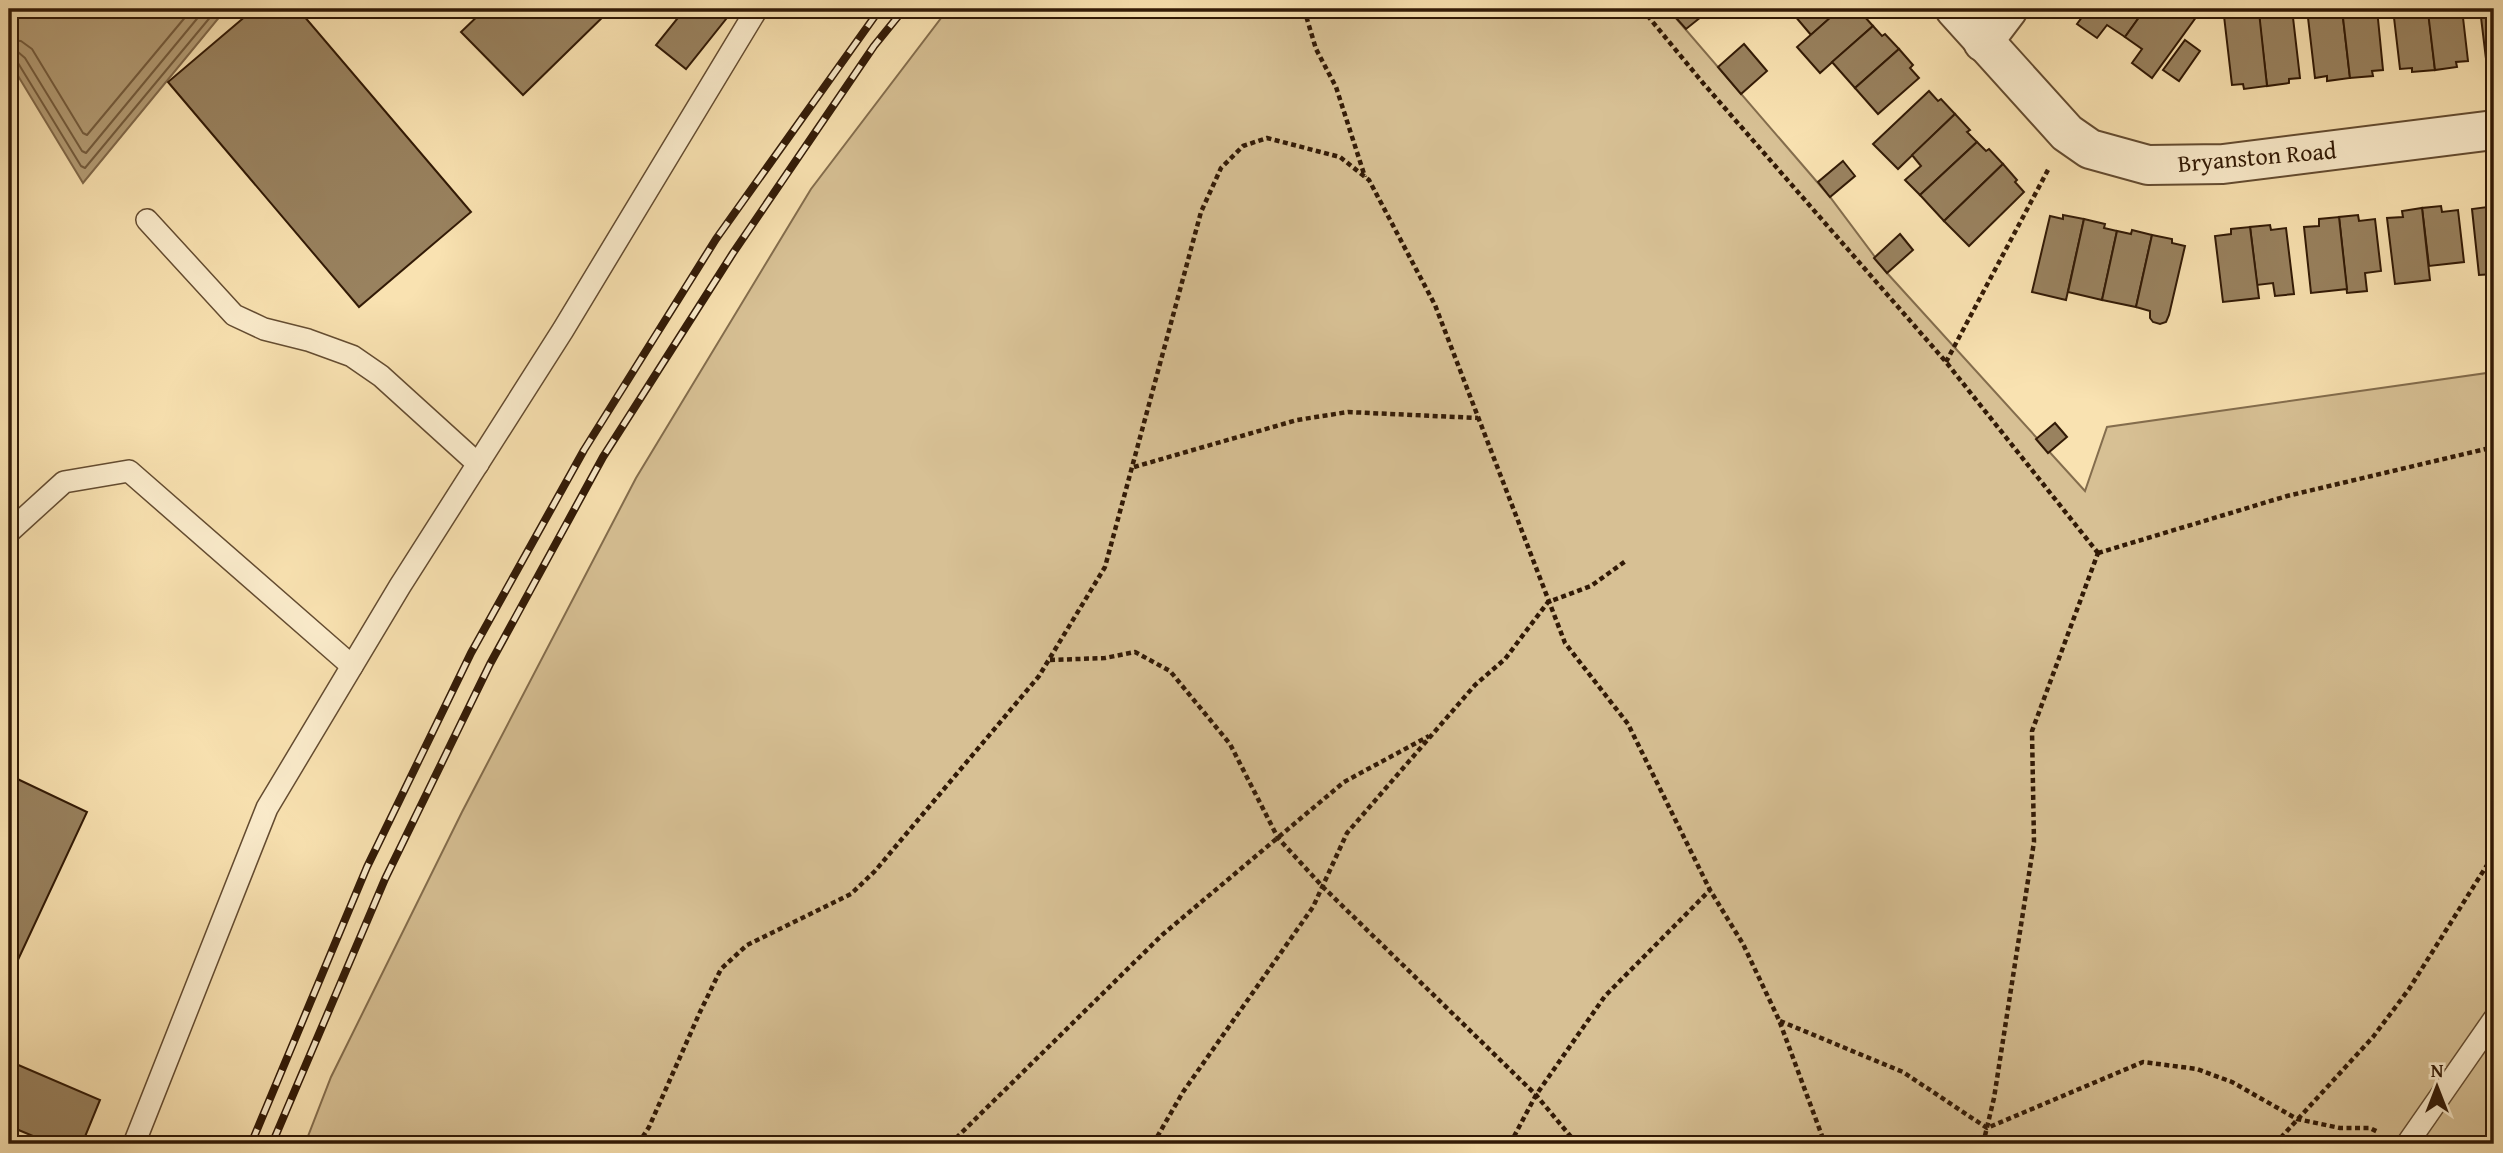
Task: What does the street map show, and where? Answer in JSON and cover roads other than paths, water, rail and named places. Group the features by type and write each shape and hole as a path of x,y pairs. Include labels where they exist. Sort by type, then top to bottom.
{"street":[{"name":"Bryanston Road","path":"1955,9 2067,133 2090,149 2148,165 2223,164 2494,130"},
{"path":"1983,42 2008,9"}],"lane":[{"path":"134,1144 267,808 352,666 563,330 757,9"},
{"path":"147,220 234,315 264,329 308,340 352,356 381,376 478,464"},
{"path":"9,532 64,481 129,471 352,666"},
{"path":"2407,1144 2494,1019"}],"water":[{"path":"9,9 226,9 83,183 9,61"}],"railway":[{"path":"251,1144 367,867 471,653 584,450 716,239 880,9"},
{"path":"272,1144 385,879 490,664 603,457 733,253 874,46 904,9"}]}
